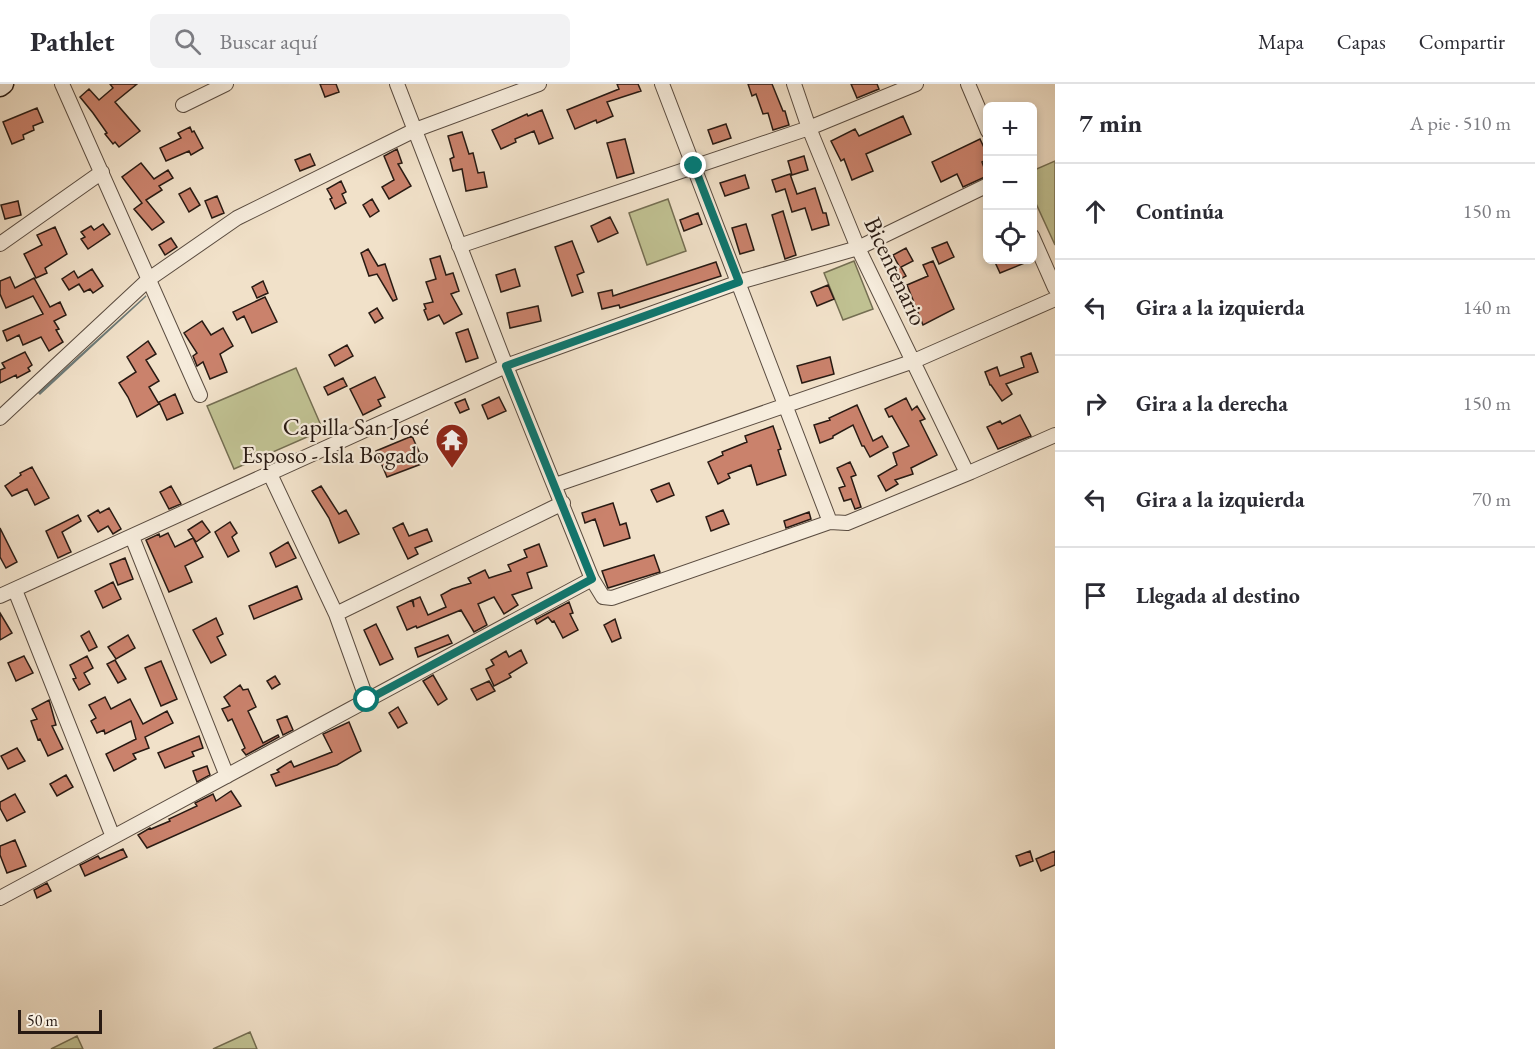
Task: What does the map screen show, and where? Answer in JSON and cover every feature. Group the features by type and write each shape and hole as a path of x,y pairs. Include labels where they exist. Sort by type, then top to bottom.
{"street":[{"path":"0,87 4,84"},
{"path":"62,84 200,394"},
{"path":"183,105 226,84"},
{"path":"397,84 506,366 592,579 600,594 605,598 612,598 830,522 847,523 968,474 1055,435"},
{"path":"662,84 830,522"},
{"name":"Bicentenario","path":"794,84 809,128 858,248 968,474"},
{"path":"459,246 809,128 916,84"},
{"path":"968,84 983,121"},
{"path":"0,418 149,279 237,218 415,130 531,85"},
{"path":"0,244 102,171"},
{"path":"0,596 506,366 739,282 858,248 983,187"},
{"path":"1037,247 1055,288"},
{"path":"555,485 914,361 1055,299"},
{"path":"270,474 336,614 367,700"},
{"path":"336,614 563,503"},
{"path":"132,537 227,776"},
{"path":"2,891 113,837 592,579"},
{"path":"15,590 113,837"}],"green space":[{"path":"1055,161 1055,245 1037,206 1037,169"},
{"path":"668,199 686,251 647,265 629,213"},
{"path":"854,261 873,309 843,320 824,273"},
{"path":"296,368 323,430 234,469 207,406"},
{"path":"250,1032 257,1049 213,1049"},
{"path":"77,1036 83,1049 51,1049"}],"water":[{"path":"146,296 40,394 39,393"}],"building":[{"path":"110,84 137,84 115,102 140,131 119,147 115,142 113,144 105,134 107,133 80,97 89,89 99,100 113,88"},
{"path":"320,84 336,84 339,92 325,97"},
{"path":"617,84 638,84 641,91 607,102 613,116 575,129 567,110 619,89"},
{"path":"748,84 772,84 789,125 773,130 768,113 763,114 756,94 752,96"},
{"path":"851,84 877,84 879,89 857,98"},
{"path":"37,108 43,122 33,126 34,130 23,135 24,139 12,144 3,122"},
{"path":"542,110 553,138 539,144 534,131 515,139 516,142 501,149 492,130 527,114 528,116"},
{"path":"903,116 911,134 866,154 873,171 852,180 844,159 841,161 831,141 855,129 859,136"},
{"path":"726,124 731,138 713,144 708,130"},
{"path":"190,127 203,148 191,155 189,151 166,161 160,148 181,138 178,133"},
{"path":"462,132 469,154 473,153 478,173 484,172 487,187 466,191 462,169 453,171 450,159 454,157 448,136"},
{"path":"625,139 634,173 617,178 607,143"},
{"path":"980,139 983,145 983,178 963,187 957,174 941,182 932,162"},
{"path":"397,149 402,163 398,164 411,186 389,199 382,187 394,180 384,156"},
{"path":"310,154 315,165 300,171 295,160"},
{"path":"804,156 808,170 792,175 788,161"},
{"path":"141,163 154,179 168,170 173,178 159,186 162,190 146,200 164,222 152,230 134,209 142,203 122,177"},
{"path":"790,174 797,194 815,188 829,225 812,230 805,208 792,212 785,189 776,192 772,180"},
{"path":"745,175 749,188 725,196 720,183"},
{"path":"341,181 346,192 342,194 346,203 335,209 327,189"},
{"path":"190,188 200,205 189,212 179,194"},
{"path":"217,196 224,213 212,218 205,201"},
{"path":"372,199 379,211 370,217 363,205"},
{"path":"18,201 21,215 5,219 1,205"},
{"path":"783,211 796,255 785,259 772,215"},
{"path":"698,213 702,224 684,231 680,220"},
{"path":"610,217 618,233 598,242 591,226"},
{"path":"103,224 110,234 88,249 81,239 85,237 81,232 91,226 94,230"},
{"path":"746,224 754,250 740,254 732,228"},
{"path":"55,227 67,254 45,268 47,273 36,278 24,254 42,245 37,235"},
{"path":"171,238 177,247 165,255 159,245"},
{"path":"572,241 584,272 577,275 583,292 572,296 555,247"},
{"path":"947,242 954,257 939,264 932,248"},
{"path":"906,248 913,261 901,267 906,276 893,283 887,273 899,266 893,255"},
{"path":"368,249 378,266 385,264 397,299 393,301 377,274 369,276 361,253"},
{"path":"440,256 446,275 453,273 459,291 451,294 462,314 444,324 439,315 428,320 424,310 426,309 424,304 433,302 426,282 436,279 430,259"},
{"path":"933,261 954,309 923,325 907,285 928,276 923,265"},
{"path":"716,262 721,276 620,308 619,305 602,309 598,293 612,290 613,296"},
{"path":"996,264 1022,264 1000,273"},
{"path":"92,269 103,286 93,293 90,289 84,292 79,284 69,290 62,279 74,271 78,278"},
{"path":"515,269 520,286 501,292 496,275"},
{"path":"10,277 15,288 34,278 50,307 60,302 66,315 54,321 63,342 49,351 41,337 23,345 19,335 7,341 3,331 43,314 33,296 6,308 0,294 0,281"},
{"path":"263,281 268,293 257,298 252,287"},
{"path":"828,285 834,299 817,306 811,292"},
{"path":"265,297 277,322 252,333 244,316 237,320 233,312"},
{"path":"538,306 541,321 510,328 507,313"},
{"path":"377,308 383,318 375,323 369,313"},
{"path":"202,321 211,335 223,328 233,346 220,354 227,372 210,379 203,362 197,366 193,356 197,353 184,333"},
{"path":"468,329 478,358 466,362 456,333"},
{"path":"148,341 156,354 146,360 159,381 149,387 159,404 137,417 119,383 136,372 127,357"},
{"path":"347,345 353,356 335,366 329,355"},
{"path":"25,352 32,365 28,368 30,371 0,383 0,370 5,368 2,363"},
{"path":"1031,353 1038,372 1006,384 1012,394 1002,401 990,385 985,372 997,367 1000,376 1024,367 1021,357"},
{"path":"830,357 834,374 802,383 797,366"},
{"path":"375,377 385,397 378,400 381,406 363,415 350,389"},
{"path":"343,378 347,386 328,395 324,387"},
{"path":"175,394 183,413 167,420 159,402"},
{"path":"499,397 506,411 488,419 482,405"},
{"path":"906,398 912,410 917,406 925,419 920,421 937,455 911,468 913,474 895,480 898,484 886,491 878,476 897,465 893,453 909,446 892,416 889,417 885,409"},
{"path":"465,399 469,409 460,413 455,403"},
{"path":"857,405 873,441 882,436 888,447 870,457 862,446 853,425 833,438 820,443 814,425 830,420 829,418"},
{"path":"1020,415 1031,436 998,449 987,427 1000,421 1002,424"},
{"path":"773,426 781,449 778,450 786,475 757,485 751,465 728,474 730,478 718,484 708,462 723,455 722,452 747,442 745,436"},
{"path":"412,436 424,463 387,477 376,451"},
{"path":"850,462 856,475 851,477 861,507 855,509 851,499 844,501 839,488 845,486 837,468"},
{"path":"32,467 49,498 35,505 27,489 12,496 5,486 21,475 20,473"},
{"path":"669,483 674,495 657,502 651,490"},
{"path":"171,486 181,504 169,509 160,492"},
{"path":"321,486 339,514 346,510 359,534 339,543 329,518 312,491"},
{"path":"613,503 620,525 626,523 630,538 604,546 595,519 585,523 582,513"},
{"path":"109,508 121,529 113,534 108,526 98,532 88,516 98,510 100,513"},
{"path":"723,510 729,524 711,531 706,517"},
{"path":"809,512 811,519 786,528 784,521"},
{"path":"78,515 81,521 62,532 71,552 58,558 46,531"},
{"path":"202,521 210,532 196,542 188,530"},
{"path":"230,522 237,533 232,537 239,551 228,557 215,532"},
{"path":"403,523 409,536 427,529 432,541 415,548 418,554 408,559 393,528"},
{"path":"0,528 17,562 6,568 0,557"},
{"path":"168,533 175,547 193,538 203,557 185,566 192,582 169,592 146,540"},
{"path":"288,542 296,558 276,567 270,553"},
{"path":"539,544 547,566 527,573 532,588 512,595 518,605 504,614 494,597 478,604 487,625 474,632 461,610 407,630 397,607 412,600 414,607 413,600 420,597 428,615 446,607 441,595 471,583 468,578 485,570 489,578 511,571 508,565 527,557 524,550"},
{"path":"654,555 660,572 608,588 602,571"},
{"path":"125,558 133,579 118,585 110,564"},
{"path":"113,582 121,599 103,608 95,591"},
{"path":"297,586 302,599 254,619 249,606"},
{"path":"569,602 573,613 570,614 578,630 563,638 554,621 552,622 548,617 537,624 535,620"},
{"path":"0,613 12,633 0,640"},
{"path":"216,618 223,634 217,637 226,655 211,663 193,630"},
{"path":"615,619 621,638 612,642 604,625"},
{"path":"376,624 393,659 380,665 364,630"},
{"path":"89,631 97,647 89,651 81,636"},
{"path":"128,635 135,648 116,659 108,647"},
{"path":"448,635 452,643 418,657 415,648"},
{"path":"521,650 527,663 509,674 511,677 494,686 486,669 494,665 491,660 506,651 509,657"},
{"path":"24,656 33,673 16,681 8,663"},
{"path":"87,656 93,668 84,673 90,684 79,690 73,679 76,678 70,665"},
{"path":"115,660 126,679 118,683 107,664"},
{"path":"161,661 177,699 161,706 145,668"},
{"path":"433,675 447,699 438,705 423,681"},
{"path":"275,676 280,684 272,689 267,681"},
{"path":"489,681 495,691 477,700 471,689"},
{"path":"240,685 243,690 248,689 256,707 248,711 263,743 278,735 279,737 246,755 242,750 245,748 232,719 228,721 222,709 230,706 224,697"},
{"path":"105,697 111,709 130,699 143,724 167,711 173,723 145,737 149,748 133,754 136,759 114,771 106,754 136,739 131,721 105,734 104,730 97,733 91,721 96,718 89,705"},
{"path":"49,700 56,725 52,726 63,749 48,756 40,739 38,740 31,721 37,719 32,709"},
{"path":"398,707 407,723 398,728 389,713"},
{"path":"287,716 293,730 283,735 277,720"},
{"path":"349,722 361,751 337,765 276,786 271,775 279,772 277,770 291,761 294,767 332,752 323,734"},
{"path":"199,736 203,748 192,752 194,756 165,768 158,753"},
{"path":"17,748 25,761 8,769 1,756"},
{"path":"207,766 210,775 197,782 193,771"},
{"path":"66,775 73,787 57,796 50,784"},
{"path":"231,791 241,806 147,848 138,835 170,821 169,819 197,806 195,803 213,794 216,801"},
{"path":"15,794 25,812 7,821 0,808 0,802"},
{"path":"15,840 26,866 7,873 0,855 0,846"},
{"path":"123,849 127,857 85,876 80,865 98,856 100,859"},
{"path":"1030,851 1033,861 1020,866 1016,856"},
{"path":"1055,851 1055,865 1041,871 1036,859"},
{"path":"47,883 51,891 37,898 34,890"}],"place":[{"name":"Capilla San José Esposo - Isla Bogado","path":"452,469"}],"route":[{"path":"367,700 592,579 506,366 739,282 694,166"}]}
